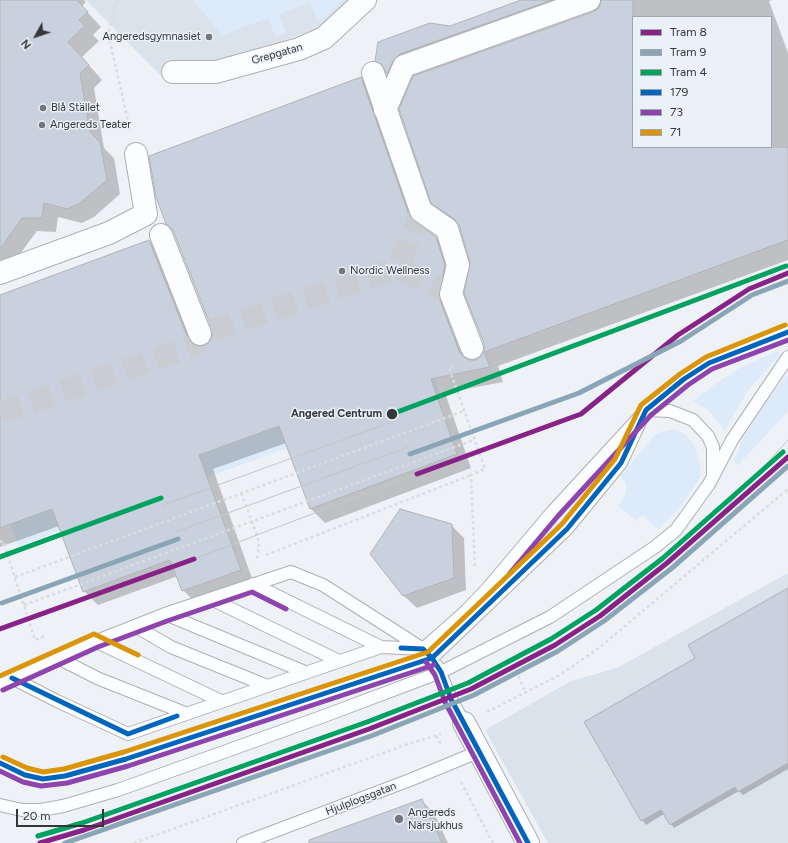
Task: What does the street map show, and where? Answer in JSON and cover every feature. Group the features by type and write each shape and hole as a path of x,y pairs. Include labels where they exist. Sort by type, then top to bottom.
{"street":[{"name":"Grepgatan","path":"173,72 216,72 299,49 324,38 365,0"},
{"path":"386,110 404,66 589,0"},
{"path":"373,73 421,211 446,229 458,265 450,294 472,348"},
{"path":"0,273 109,233 146,214 136,154"},
{"path":"162,235 200,334"},
{"path":"464,723 478,752 528,843"}],"lane":[{"path":"12,678 128,734 265,685 381,647 423,649 465,612 481,595 553,511 646,410 684,379 709,363 788,332"},
{"path":"0,805 22,810 41,810 62,806 118,790 441,672 550,617 655,547 676,530 692,510 713,478 732,440 788,357"},
{"path":"646,410 670,410 692,420 708,436 713,447 713,478"},
{"path":"0,763 25,775 43,779 65,776 126,759 432,658 567,529 620,463 646,410"},
{"path":"0,684 56,657 165,614 290,572 323,585 423,649 432,658 441,672 451,699 464,723"},
{"path":"256,584 381,647"},
{"path":"212,599 339,661"},
{"path":"165,614 305,672"},
{"path":"135,626 171,647 265,685"},
{"path":"96,641 221,701"},
{"path":"56,657 97,678 185,713"},
{"name":"Hjulplogsgatan","path":"243,843 451,764 478,752"}],"path":[{"path":"118,0 108,33 136,154"},
{"path":"250,562 485,469 452,375"},
{"path":"15,577 240,493 464,412"},
{"path":"24,605 474,440"},
{"path":"471,475 475,577"},
{"path":"134,843 408,744 436,736 526,693 574,666 600,647 788,489"},
{"path":"240,493 259,543 258,559 253,571 256,584"},
{"path":"0,542 3,541 35,640 50,634"},
{"path":"436,736 493,843"}],"shaded area":[{"name":"Angeredsgymnasiet","path":"86,0 353,0 321,27 270,46 163,78"},
{"path":"193,0 344,0 318,23 310,2 279,14 286,33 275,36 268,18 222,35"},
{"path":"779,350 780,354 748,390 725,430 709,411 693,401 740,368"},
{"path":"433,370 439,393 18,546 10,524"},
{"path":"788,374 788,411 740,463 736,465 734,460 744,436 768,399"},
{"path":"673,429 685,434 694,445 701,468 700,478 678,510 658,529 643,515 636,521 618,506 626,493 626,484 621,476 653,437 658,433"},
{"path":"788,573 788,843 548,843 485,730 571,681 617,668"}],"building":[{"name":"Blå Stället","path":"0,0 77,0 88,12 79,20 85,26 68,42 89,65 80,73 90,132 100,142 107,180 80,203 67,209 44,203 42,218 22,218 0,249"},
{"path":"521,0 552,0 400,54 393,61 387,74 381,64 375,61 378,42 430,23 450,26"},
{"name":"Angered Centrum","path":"601,0 633,0 632,148 788,147 788,240 484,352 490,367 431,379 457,454 310,509 279,426 199,455 241,570 182,591 170,560 83,592 52,509 0,528 0,295 149,240 188,339 192,344 198,346 205,345 210,341 212,329 173,230 166,224 156,197 149,156 361,77 409,215 414,221 436,237 445,265 439,291 439,298 460,353 470,360 476,360 481,356 484,350 484,343 464,293 470,262 459,225 454,219 431,203 399,109 413,76 593,12 599,8"},
{"path":"400,509 452,524 454,578 403,596 370,554"},
{"path":"788,588 788,763 738,792 735,787 670,825 661,810 641,821 584,722 695,658 688,645"},
{"name":"Angereds Närsjukhus","path":"422,799 442,843 309,843 309,840"}],"tunnel":[{"path":"421,211 398,268 451,294"},
{"path":"0,413 195,345 200,334 398,268"}],"tram line":[{"name":"4","path":"392,414 786,266"},
{"name":"8","path":"417,474 581,414 678,335 749,289 788,273"},
{"name":"9","path":"410,454 579,393 681,341 752,295 788,281"},
{"path":"163,505 394,421"},
{"path":"667,563 722,512 788,440"},
{"path":"176,532 408,447"},
{"name":"4","path":"38,836 82,823 367,722 468,683 551,639 596,610 663,558 783,452"},
{"name":"8","path":"40,843 84,830 369,729 471,689 555,645 600,616 667,563 788,457"},
{"name":"9","path":"65,843 371,736 474,695 558,651 604,621 672,568 788,466"},
{"path":"194,559 417,474"},
{"name":"4","path":"0,557 161,498"},
{"name":"9","path":"2,603 178,539"},
{"name":"8","path":"0,629 194,559"}],"transit line":[{"name":"71","path":"3,757 27,768 43,772 64,769 124,752 428,652 562,524 615,459 641,405 680,374 706,357 785,325"},
{"name":"179","path":"0,763 25,775 43,779 65,776 126,759 432,658 567,529 621,463 646,410 684,379 709,363 788,332"},
{"name":"73","path":"510,573 558,516 651,415 688,385 712,369 788,340"},
{"name":"73","path":"3,690 98,647 167,621 252,592 286,609"},
{"name":"71","path":"0,676 94,634 138,655"},
{"name":"179","path":"401,648 423,649 432,658 441,672 451,699 528,843"},
{"name":"73","path":"426,662 435,675 445,702 520,843"},
{"name":"73","path":"0,771 23,782 41,786 67,783 128,766 434,665"},
{"name":"179","path":"12,678 128,734 177,716"}],"place":[{"name":"Angeredsgymnasiet","path":"209,37"},
{"name":"Blå Stället","path":"43,108"},
{"name":"Angereds Teater","path":"42,125"},
{"name":"Nordic Wellness","path":"342,271"},
{"name":"Angered Centrum","path":"392,414"},
{"name":"Angereds Närsjukhus","path":"399,819"}]}
